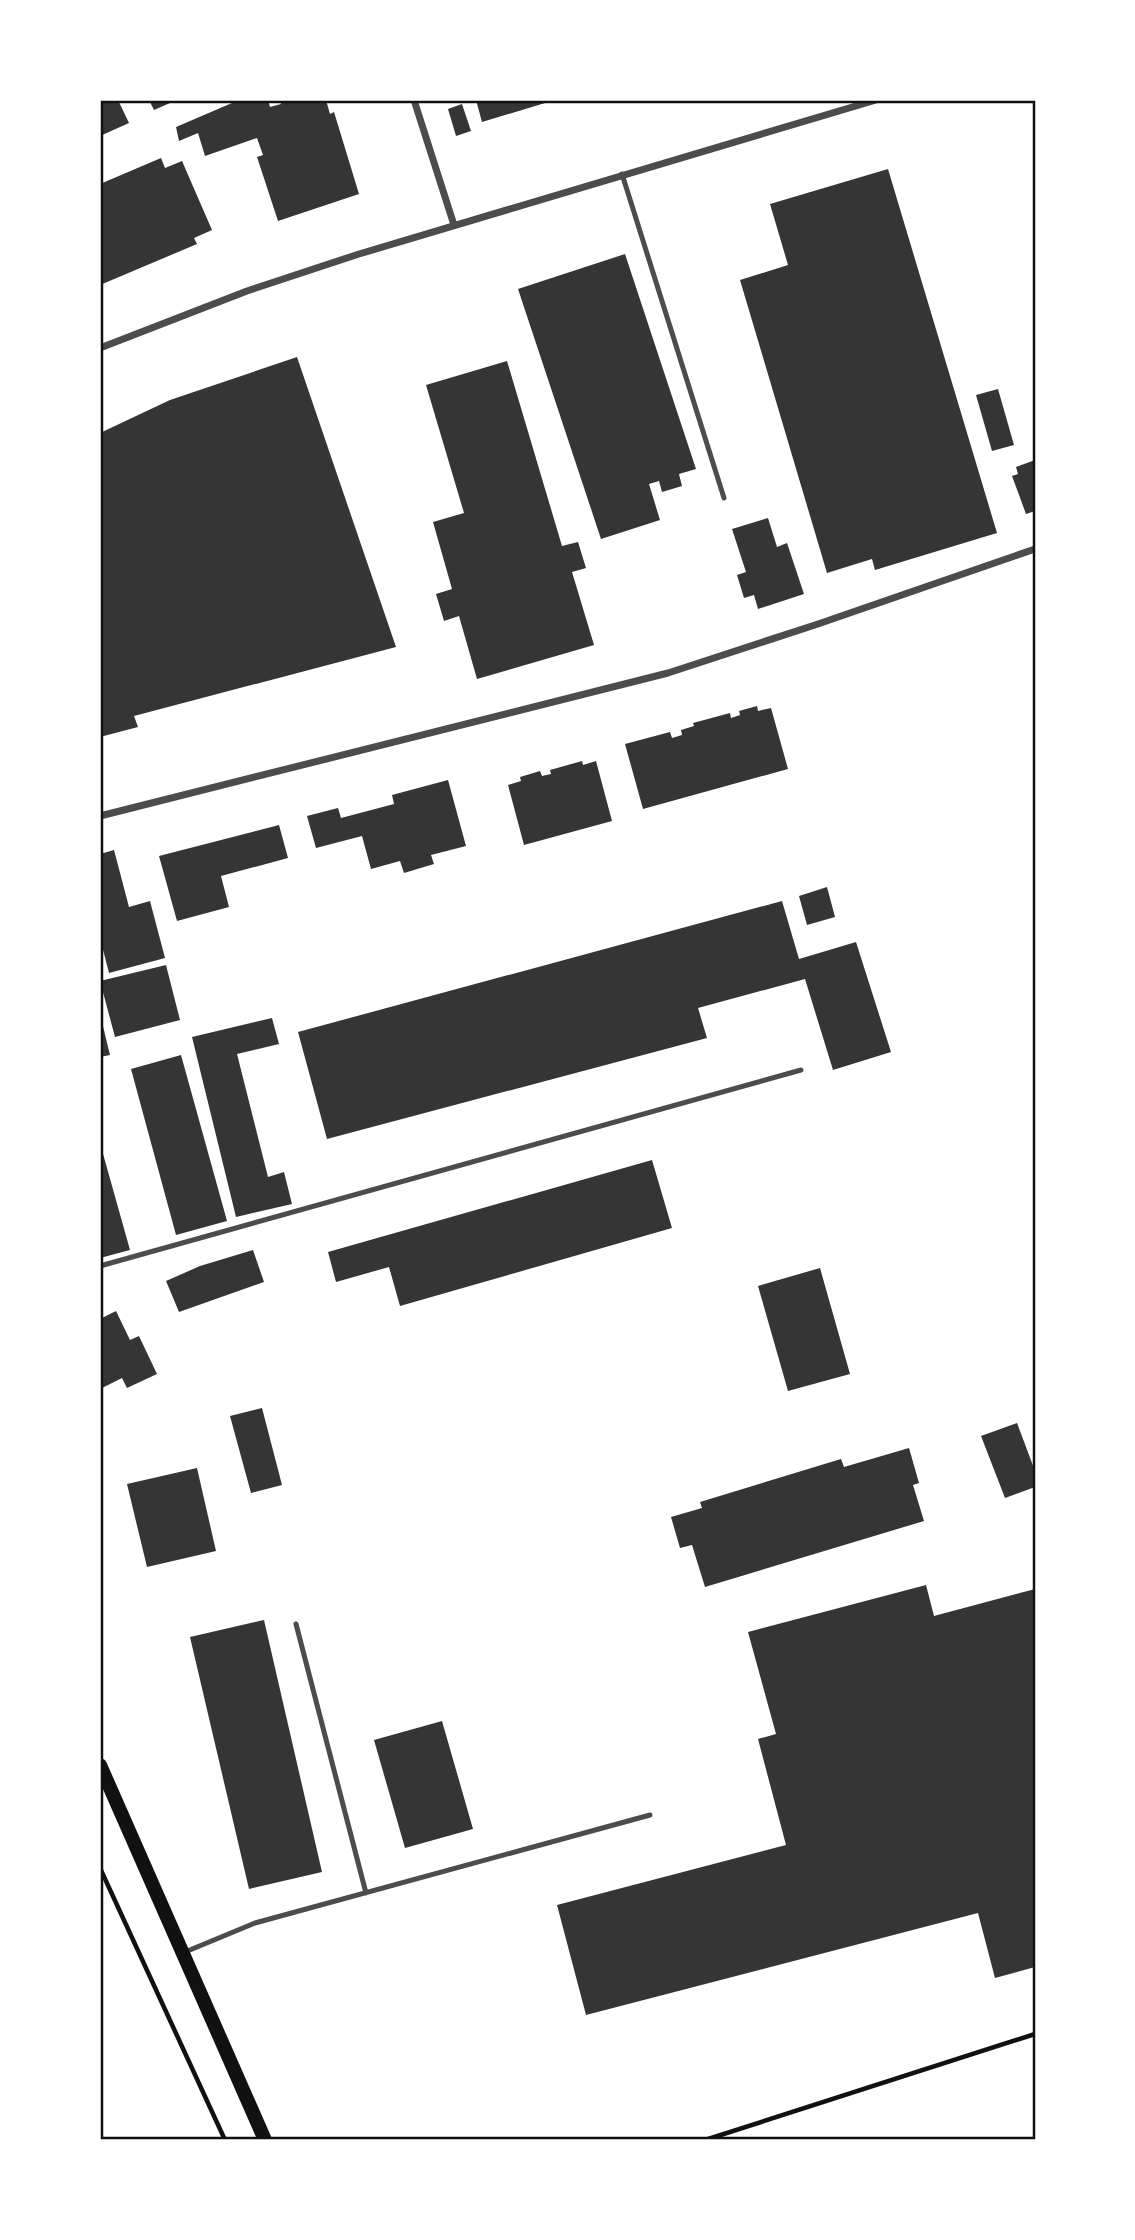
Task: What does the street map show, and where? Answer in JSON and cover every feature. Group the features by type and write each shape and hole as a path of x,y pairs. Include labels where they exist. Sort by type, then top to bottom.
{"main road":[{"path":"100,1765 265,2140"}],"street":[{"path":"414,100 454,225"},
{"path":"100,348 247,291 454,225 876,100"},
{"path":"100,817 668,673 1035,549"}],"lane":[{"path":"622,174 724,498"},
{"path":"100,1266 801,1070"},
{"path":"296,1623 366,1893"},
{"path":"182,1953 255,1923 650,1815"}],"path":[{"path":"100,1868 226,2140"},
{"path":"705,2140 1035,2034"}],"building":[{"path":"100,100 118,100 129,123 100,136"},
{"path":"149,100 177,100 154,110"},
{"path":"239,100 245,103 268,100 270,107 281,104 280,100 326,100 330,114 334,112 359,194 278,221 257,157 263,155 257,138 205,156 198,133 179,141 176,127"},
{"path":"476,100 555,100 482,122"},
{"path":"462,104 471,131 456,136 448,109"},
{"path":"161,158 165,168 182,161 212,230 194,238 197,244 100,285 100,184"},
{"path":"888,169 997,533 875,570 872,559 827,573 740,280 788,265 770,204"},
{"path":"625,254 696,469 679,474 682,486 662,492 659,481 649,484 660,520 601,539 518,289"},
{"path":"297,357 396,647 134,716 138,727 100,737 100,433 170,400"},
{"path":"507,361 562,546 578,542 586,568 572,572 594,645 477,679 459,616 444,621 436,594 452,589 433,522 464,513 426,385"},
{"path":"998,389 1014,445 992,451 976,395"},
{"path":"1035,460 1035,511 1026,514 1012,476 1018,474 1016,467"},
{"path":"768,518 777,547 787,543 804,594 758,609 754,595 744,598 737,575 746,572 732,529"},
{"path":"757,706 758,711 771,708 788,769 643,809 625,744 670,732 672,738 682,735 681,730 694,726 693,723 730,713 731,718 740,715 739,711"},
{"path":"582,761 583,765 596,761 612,821 524,845 508,785 521,781 520,777 540,771 542,776 551,774 550,770"},
{"path":"448,780 466,846 431,855 434,864 404,873 400,861 371,869 362,836 316,848 307,816 338,808 341,818 394,804 392,795"},
{"path":"279,825 288,858 221,876 229,907 177,921 159,856"},
{"path":"114,850 129,907 150,901 165,958 109,973 100,938 100,854"},
{"path":"827,887 835,917 807,925 799,896"},
{"path":"782,901 799,959 856,942 891,1052 833,1070 805,979 698,1008 707,1038 327,1139 298,1032"},
{"path":"166,965 180,1020 115,1037 100,981"},
{"path":"272,1018 279,1044 237,1054 268,1177 284,1172 292,1204 236,1217 192,1037"},
{"path":"100,1019 110,1055 100,1057"},
{"path":"181,1055 227,1221 176,1235 131,1069"},
{"path":"100,1143 130,1250 100,1258"},
{"path":"652,1160 672,1228 400,1306 389,1267 336,1282 328,1252"},
{"path":"253,1250 264,1282 179,1312 166,1281 200,1266"},
{"path":"820,1268 850,1374 788,1391 758,1286"},
{"path":"116,1311 130,1340 139,1336 157,1374 127,1388 122,1378 100,1389 100,1319"},
{"path":"262,1408 282,1485 251,1493 230,1416"},
{"path":"1017,1423 1035,1471 1035,1487 1005,1498 981,1436"},
{"path":"909,1448 919,1483 913,1485 924,1521 705,1587 692,1545 680,1548 671,1517 702,1508 700,1502 841,1459 844,1467"},
{"path":"197,1468 216,1551 147,1567 127,1484"},
{"path":"926,1585 934,1616 1035,1589 1035,1967 995,1978 978,1913 586,2015 557,1905 786,1845 758,1739 776,1734 748,1632"},
{"path":"264,1620 322,1872 249,1889 190,1637"},
{"path":"442,1721 473,1829 405,1848 374,1740"}]}
